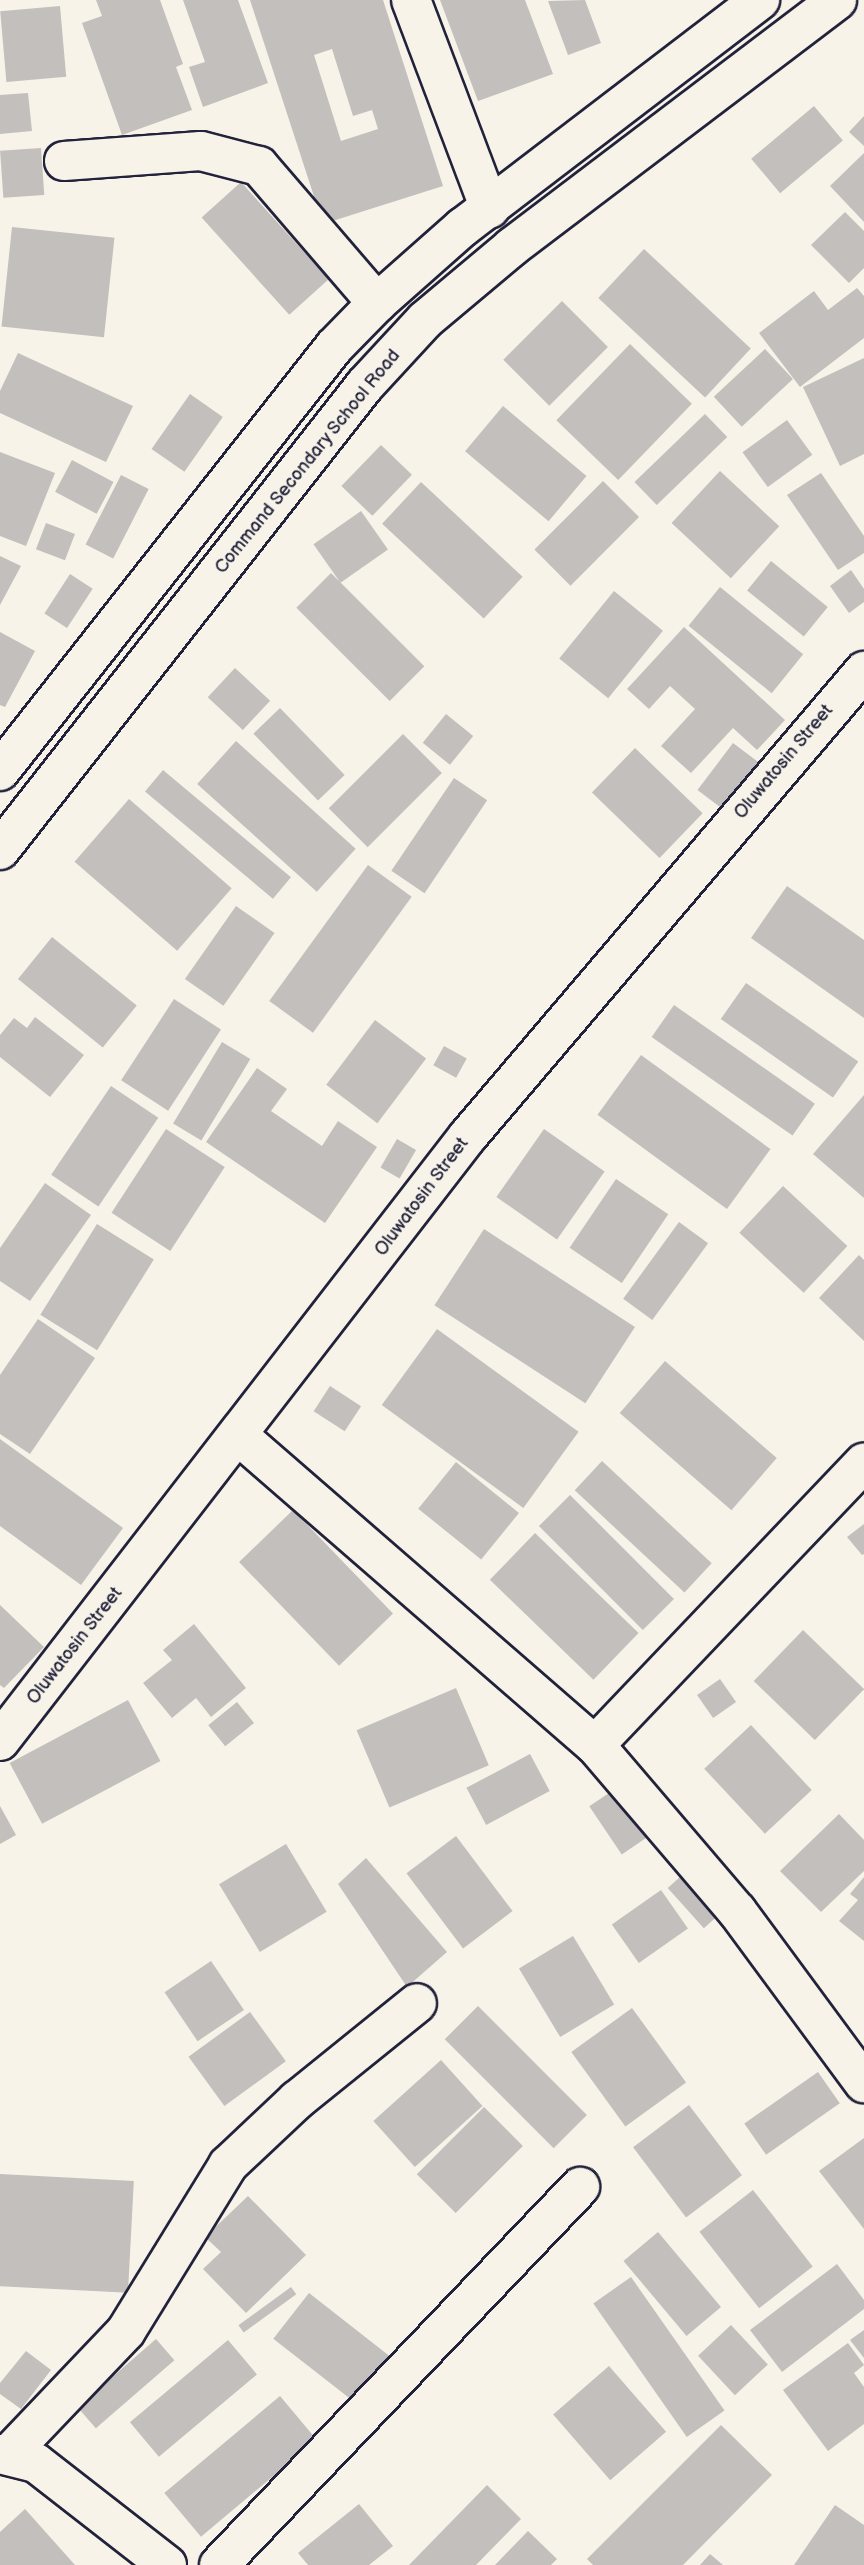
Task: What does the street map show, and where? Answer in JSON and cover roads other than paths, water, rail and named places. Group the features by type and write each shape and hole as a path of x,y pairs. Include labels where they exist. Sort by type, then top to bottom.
{"street":[{"path":"411,0 490,209"},
{"path":"0,771 334,347 377,303 490,209 761,0"},
{"name":"Command Secondary School Road","path":"0,850 356,396 425,320 512,247 837,0"},
{"path":"64,161 201,151 259,166 377,303"},
{"name":"Oluwatosin Street","path":"0,1741 239,1436 468,1136 864,671"},
{"path":"239,1436 596,1745 737,1911 864,2083"},
{"path":"596,1745 864,1463"},
{"path":"167,2565 36,2463 5,2453 126,2331 228,2165 297,2100 417,2003"},
{"path":"219,2565 580,2187"}]}
